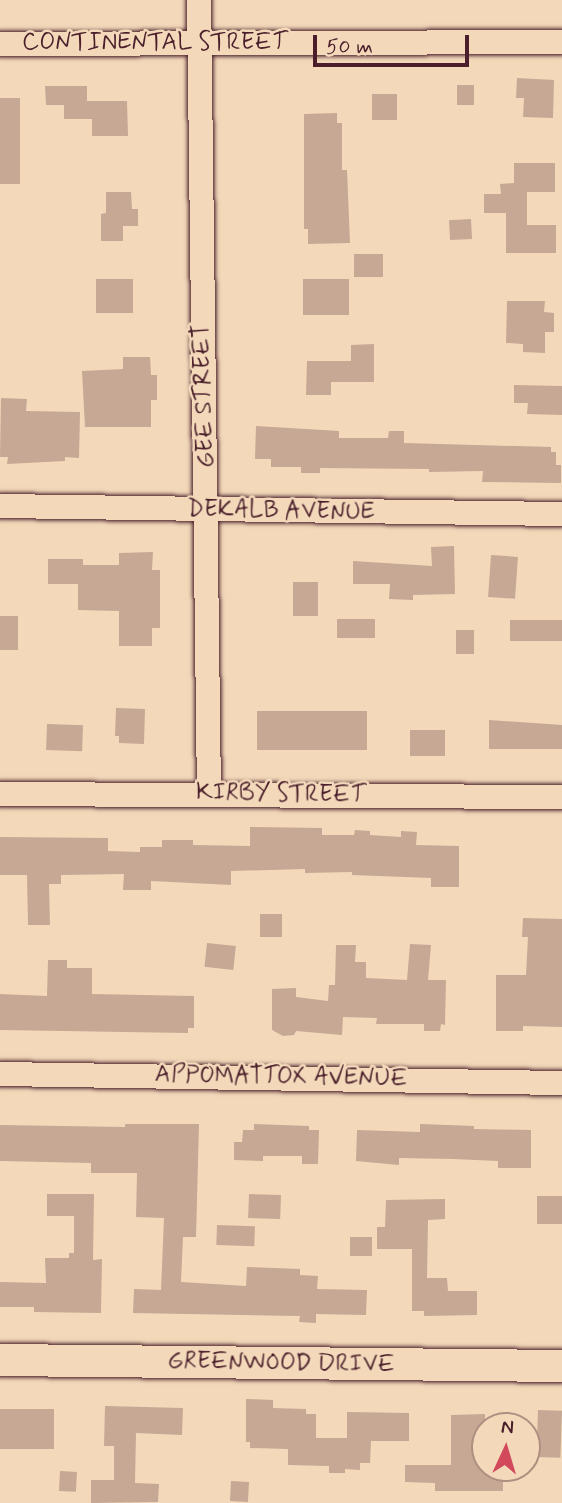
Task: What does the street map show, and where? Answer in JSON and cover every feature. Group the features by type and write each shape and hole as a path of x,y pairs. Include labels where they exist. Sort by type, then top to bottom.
{"street":[{"name":"GEE STREET","path":"199,0 201,368 208,511 209,793"},
{"name":"CONTINENTAL STREET","path":"0,44 562,41"},
{"name":"DEKALB AVENUE","path":"0,506 562,514"},
{"name":"KIRBY STREET","path":"0,794 209,793 562,797"},
{"name":"APPOMATTOX AVENUE","path":"0,1074 562,1083"},
{"name":"GREENWOOD DRIVE","path":"0,1360 562,1366"}],"building":[{"path":"517,78 554,80 553,118 523,117 524,98 516,98"},
{"path":"457,85 474,85 474,105 457,105"},
{"path":"45,86 87,86 87,101 127,101 128,136 92,136 92,119 64,119 64,105 46,105"},
{"path":"372,94 397,94 397,120 372,120"},
{"path":"0,98 20,98 20,184 0,184"},
{"path":"337,113 337,123 342,123 342,170 347,170 350,243 308,244 308,229 304,229 304,114"},
{"path":"514,163 555,163 555,192 527,192 527,225 556,225 556,253 506,253 506,213 484,213 484,194 501,194 500,184 514,183"},
{"path":"106,192 131,192 132,209 138,209 138,226 123,226 123,241 101,241 101,214 106,213"},
{"path":"471,219 472,239 450,240 449,220"},
{"path":"354,254 383,254 383,277 354,277"},
{"path":"96,279 133,279 133,313 96,313"},
{"path":"303,279 349,279 349,315 303,315"},
{"path":"507,301 545,301 544,312 554,313 554,332 545,332 545,353 523,352 523,344 506,343"},
{"path":"374,344 374,382 331,382 331,395 306,395 307,361 351,361 351,345"},
{"path":"123,357 150,357 151,375 157,375 157,400 151,400 151,427 85,427 82,371 123,369"},
{"path":"514,385 562,386 562,415 527,414 528,403 514,403"},
{"path":"1,398 27,399 26,411 80,412 79,458 65,457 65,461 7,464 8,457 0,457"},
{"path":"256,426 339,431 339,438 388,438 389,431 404,431 404,443 551,447 551,452 556,452 556,465 561,465 561,483 482,482 483,471 320,468 320,473 301,473 301,467 271,467 271,459 255,459"},
{"path":"454,546 455,594 413,595 413,600 389,599 390,584 353,584 353,561 432,566 431,547"},
{"path":"153,552 152,570 160,570 160,628 152,628 152,646 119,646 119,611 78,610 78,584 48,584 48,559 83,559 83,565 119,565 119,553"},
{"path":"491,555 518,557 515,599 488,597"},
{"path":"293,582 318,582 318,616 293,616"},
{"path":"0,616 18,616 18,650 0,650"},
{"path":"337,619 375,619 375,638 337,638"},
{"path":"510,620 562,620 562,641 510,641"},
{"path":"456,630 474,630 474,654 456,654"},
{"path":"116,708 145,709 144,744 119,743 119,736 115,736"},
{"path":"257,711 367,711 367,750 257,750"},
{"path":"489,720 562,725 562,749 489,749"},
{"path":"47,724 83,725 82,751 46,750"},
{"path":"410,730 445,730 445,756 410,756"},
{"path":"250,827 322,828 322,835 354,835 355,830 370,831 370,835 401,837 401,831 417,832 416,845 459,846 459,887 431,887 431,878 352,875 352,872 305,873 305,869 231,871 231,885 151,881 151,890 123,890 124,874 61,875 61,884 49,884 50,925 28,925 27,875 0,875 0,837 108,838 108,851 140,852 140,847 162,847 162,840 193,840 193,845 250,846"},
{"path":"260,914 282,914 282,937 260,937"},
{"path":"523,918 562,919 562,1027 523,1026 523,1031 496,1031 496,975 526,975 528,937 522,937"},
{"path":"207,943 236,946 233,970 204,967"},
{"path":"410,944 431,945 428,980 446,980 445,1025 441,1024 440,1031 424,1031 424,1024 376,1024 377,1018 343,1017 342,1035 296,1031 294,1035 283,1036 272,1030 272,989 296,988 296,997 328,1001 329,985 335,985 336,945 356,945 355,962 366,962 366,978 407,980"},
{"path":"48,960 67,960 67,968 92,968 92,994 194,996 194,1028 188,1028 188,1033 0,1030 0,994 47,996"},
{"path":"125,1124 199,1124 196,1237 183,1237 181,1282 246,1286 247,1267 300,1269 300,1275 318,1276 317,1289 367,1290 366,1315 316,1314 316,1323 299,1322 300,1316 133,1313 134,1289 161,1290 164,1218 136,1217 137,1173 91,1173 91,1163 0,1161 0,1125 125,1127"},
{"path":"254,1124 309,1126 309,1130 319,1130 318,1164 302,1164 302,1156 263,1156 263,1161 234,1160 234,1142 242,1142 243,1130 254,1130"},
{"path":"420,1124 531,1130 531,1168 498,1168 498,1161 453,1159 399,1158 399,1165 356,1161 357,1130 420,1132"},
{"path":"47,1194 94,1194 93,1260 102,1259 101,1313 34,1312 34,1307 0,1307 0,1282 46,1283 45,1258 69,1258 69,1253 74,1253 74,1216 47,1216"},
{"path":"249,1194 281,1195 280,1219 248,1218"},
{"path":"537,1196 562,1196 562,1224 537,1224"},
{"path":"445,1199 445,1219 428,1220 427,1278 447,1278 448,1291 477,1291 477,1315 424,1316 424,1311 412,1311 412,1249 377,1249 377,1227 385,1227 386,1200"},
{"path":"217,1225 255,1226 254,1246 216,1245"},
{"path":"350,1237 372,1237 372,1256 350,1256"},
{"path":"246,1399 273,1400 273,1408 306,1409 306,1414 316,1414 316,1438 347,1438 347,1412 409,1413 409,1441 371,1441 370,1463 360,1463 360,1470 345,1469 345,1473 329,1473 329,1466 288,1465 288,1449 250,1448 250,1442 246,1442"},
{"path":"105,1406 183,1408 182,1435 136,1433 135,1483 159,1484 158,1502 91,1503 91,1480 114,1480 114,1446 104,1446"},
{"path":"0,1409 54,1409 54,1449 0,1449"},
{"path":"538,1410 562,1411 560,1458 541,1457 541,1412"},
{"path":"471,1414 471,1482 503,1482 503,1491 435,1491 435,1483 405,1482 405,1465 451,1465 451,1415"},
{"path":"60,1471 77,1472 76,1492 59,1491"},
{"path":"231,1481 249,1482 248,1502 230,1501"}]}
